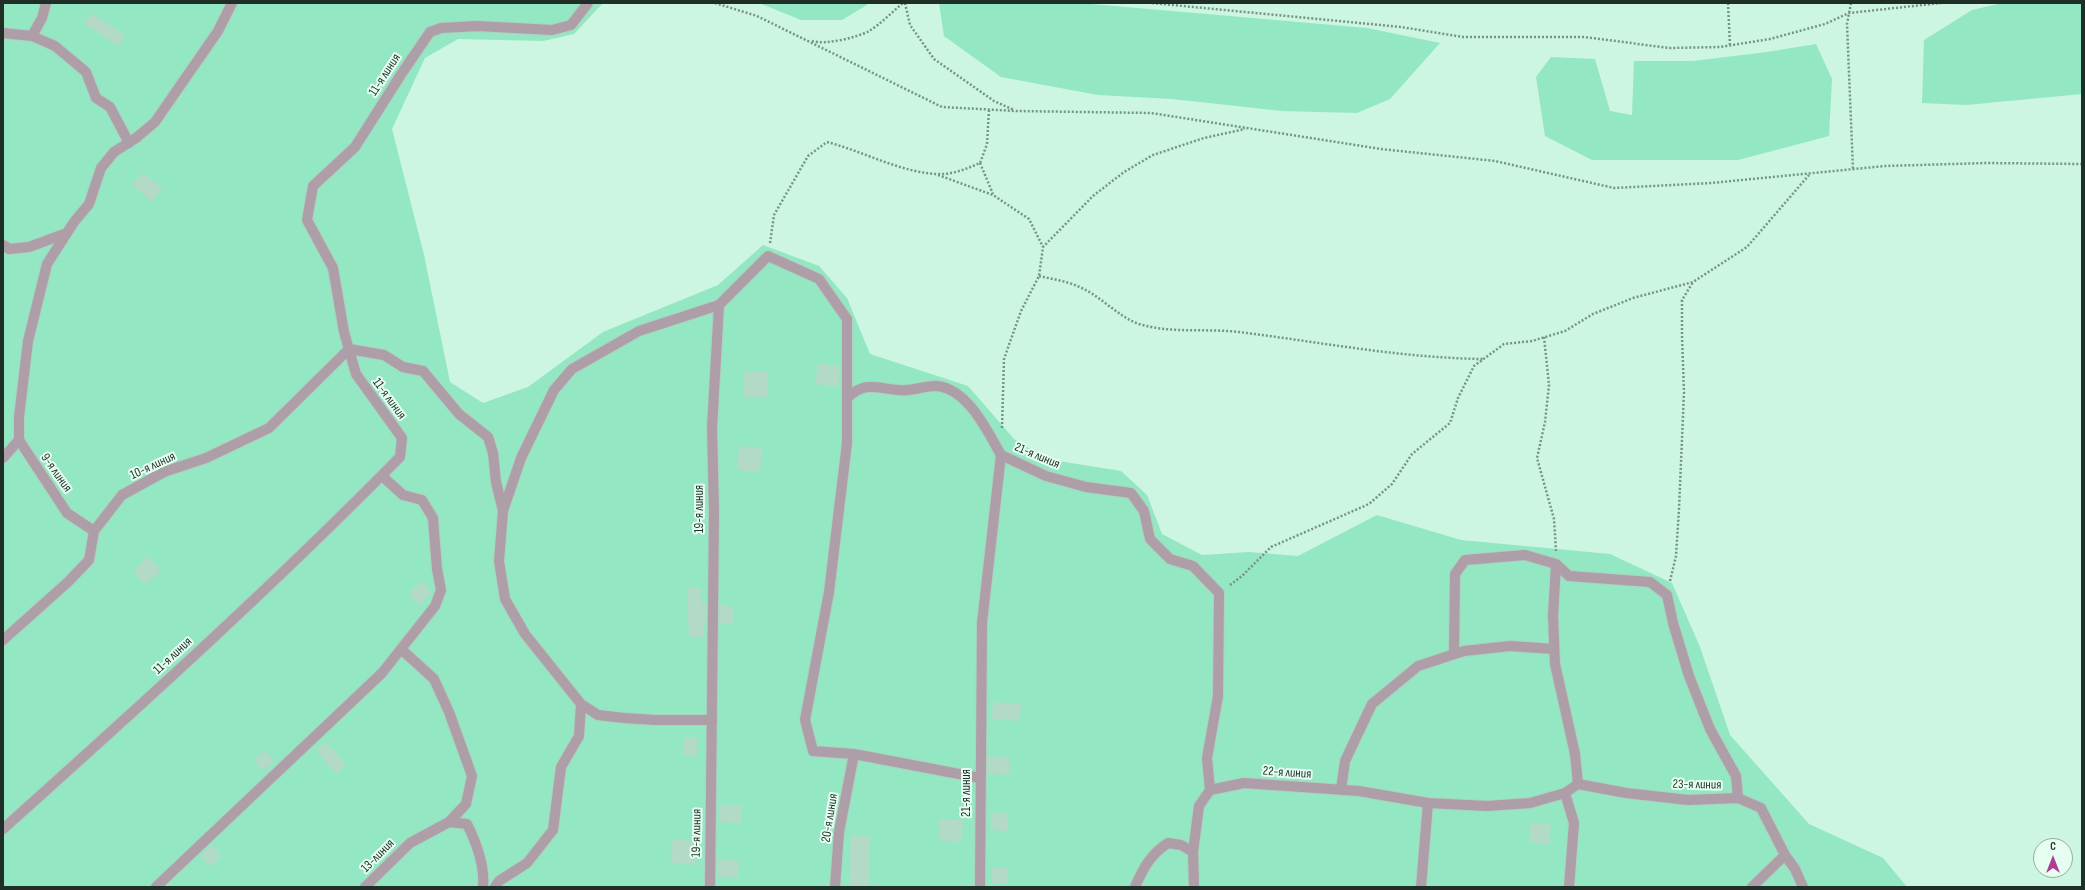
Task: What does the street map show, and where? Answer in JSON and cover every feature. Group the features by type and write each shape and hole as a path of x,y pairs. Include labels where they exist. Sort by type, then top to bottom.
{"street":[{"path":"32,36 42,18 46,3"},
{"path":"3,458 18,440 19,417 28,341 47,264 89,204 101,168 114,152 129,143 155,122 218,31 232,3"},
{"name":"11-я линия","path":"3,829 135,710 327,531 400,457 402,438 356,374 349,349 333,268 307,220 313,186 355,147 430,32 441,28 477,26 552,30 571,25 588,3"},
{"path":"3,33 32,36 55,46 86,72 96,98 110,107 129,143"},
{"path":"3,245 9,250 29,247 67,234"},
{"path":"712,720 655,720 598,715 581,704 525,634 505,598 499,561 503,511 521,458 543,412 554,390 572,370 639,331 719,305 768,256 819,279 847,318 847,443 829,592 805,720 813,751 854,754 980,778"},
{"name":"19-я линия","path":"710,887 714,512 712,428 719,305"},
{"path":"349,349 384,355 403,367 423,371 458,414 488,437 493,453 496,482 503,511"},
{"name":"10-я линия","path":"3,640 68,582 89,560 94,531 122,495 164,472 206,458 269,428 349,349"},
{"path":"847,398 857,388 875,387 899,391 937,386 954,392 978,413 1001,455"},
{"name":"9-я линия","path":"18,440 67,513 94,531"},
{"name":"21-я линия","path":"980,887 982,623 1001,455 1046,476 1086,487 1131,493 1144,511 1150,539 1170,559 1193,566 1220,593"},
{"path":"156,887 382,673 435,606 441,590 437,569 433,518 422,500 404,495 382,476"},
{"path":"1454,654 1455,574 1465,560 1525,555 1556,564 1568,576 1650,582 1667,595 1689,676 1710,728 1736,776 1738,798"},
{"path":"1421,887 1428,803 1494,806 1530,803 1565,793 1578,784 1575,754 1555,664 1553,616 1556,564"},
{"path":"1194,887 1192,852 1199,806 1210,790 1207,758 1218,696 1220,593"},
{"path":"1341,790 1345,761 1372,704 1418,666 1464,651 1510,646 1554,649"},
{"name":"13-линия","path":"365,887 410,843 449,822 466,804 472,776 452,718 434,679 401,649"},
{"path":"495,887 499,881 527,863 553,830 562,768 579,736 581,704"},
{"name":"20-я линия","path":"835,887 839,832 854,754"},
{"name":"22-я линия","path":"1210,790 1244,783 1341,790 1428,803"},
{"name":"23-я линия","path":"1578,784 1626,793 1688,800 1738,798 1760,808 1785,855 1795,869 1803,887"},
{"path":"1565,793 1574,823 1568,887"},
{"path":"449,822 467,824 476,842 484,874 483,887"},
{"path":"1135,887 1143,868 1157,850 1168,843 1181,845 1192,852"},
{"path":"1752,887 1785,855"}],"path":[{"path":"715,3 757,16 942,107 1016,112 1151,113 1382,149 1495,161 1614,188 1711,183 1885,166 1986,163 2082,164"},
{"path":"800,36 819,43 840,40 869,31 904,3 910,25 934,58 994,101 1016,112"},
{"path":"1152,3 1401,27 1463,37 1585,37 1669,48 1730,46 1770,39 1825,24 1849,13 1941,3"},
{"path":"1728,3 1730,46"},
{"path":"1851,3 1847,24 1853,170"},
{"path":"989,110 987,144 980,163 994,194"},
{"path":"1043,248 1093,196 1136,165 1153,155 1204,138 1248,128"},
{"path":"768,256 774,215 808,156 827,142 906,168 936,174 994,194 1029,219 1043,248 1039,276 1021,311 1004,359 1002,431"},
{"path":"936,174 957,172 980,163"},
{"path":"1220,593 1242,576 1271,547 1369,504 1392,484 1412,454 1450,423 1458,398 1474,366 1504,344 1544,337 1565,331 1593,314 1633,298 1693,282 1747,248 1810,174"},
{"path":"1039,276 1078,286 1138,324 1160,329 1197,332 1237,332 1386,352 1446,358 1484,359"},
{"path":"1667,595 1676,556 1679,510 1684,392 1682,300 1693,282"},
{"path":"1544,337 1549,385 1545,422 1537,458 1554,519 1556,564"}],"green space":[{"path":"3,3 603,3 574,34 543,41 458,39 425,58 392,129 424,255 450,382 483,403 528,387 603,332 718,285 763,245 819,266 847,298 870,354 968,386 1014,439 1046,459 1121,471 1147,495 1162,534 1202,555 1249,552 1298,556 1377,515 1461,540 1610,554 1672,583 1700,647 1730,735 1809,824 1883,858 1907,887 3,887"},
{"path":"759,3 870,3 842,20 801,20"},
{"path":"939,3 1080,3 1367,28 1440,43 1390,99 1357,113 1282,111 1172,99 1098,95 1001,77 944,36"},
{"path":"2002,3 2082,3 2082,94 1966,105 1922,103 1924,40 1972,10"},
{"path":"1816,44 1832,79 1829,136 1738,160 1592,160 1545,136 1536,77 1551,57 1595,59 1610,111 1632,115 1634,61 1693,61 1767,52"}],"building":[{"path":"91,13 125,35 119,46 84,24"},
{"path":"143,172 162,189 152,202 132,185"},
{"path":"818,363 840,367 838,387 815,384"},
{"path":"743,371 768,371 768,398 744,398"},
{"path":"739,446 762,448 760,472 737,470"},
{"path":"149,556 161,571 145,585 133,570"},
{"path":"422,581 432,593 418,605 408,593"},
{"path":"687,587 702,587 701,604 707,604 706,625 703,625 703,637 689,637"},
{"path":"720,605 734,607 734,623 719,624"},
{"path":"993,702 1021,704 1019,721 992,719"},
{"path":"683,737 697,737 697,757 683,755"},
{"path":"326,742 346,765 336,774 316,750"},
{"path":"266,751 274,762 263,771 253,760"},
{"path":"988,756 1009,757 1010,775 988,774"},
{"path":"720,805 742,805 742,823 719,822"},
{"path":"991,814 1008,814 1008,831 991,830"},
{"path":"940,820 963,820 961,842 940,840"},
{"path":"1530,823 1551,823 1549,844 1529,842"},
{"path":"851,835 870,836 870,887 849,887"},
{"path":"673,839 698,842 695,865 670,862"},
{"path":"212,845 222,857 210,866 200,856"},
{"path":"717,859 739,861 738,878 717,877"},
{"path":"992,867 1008,868 1008,884 992,884"}]}
